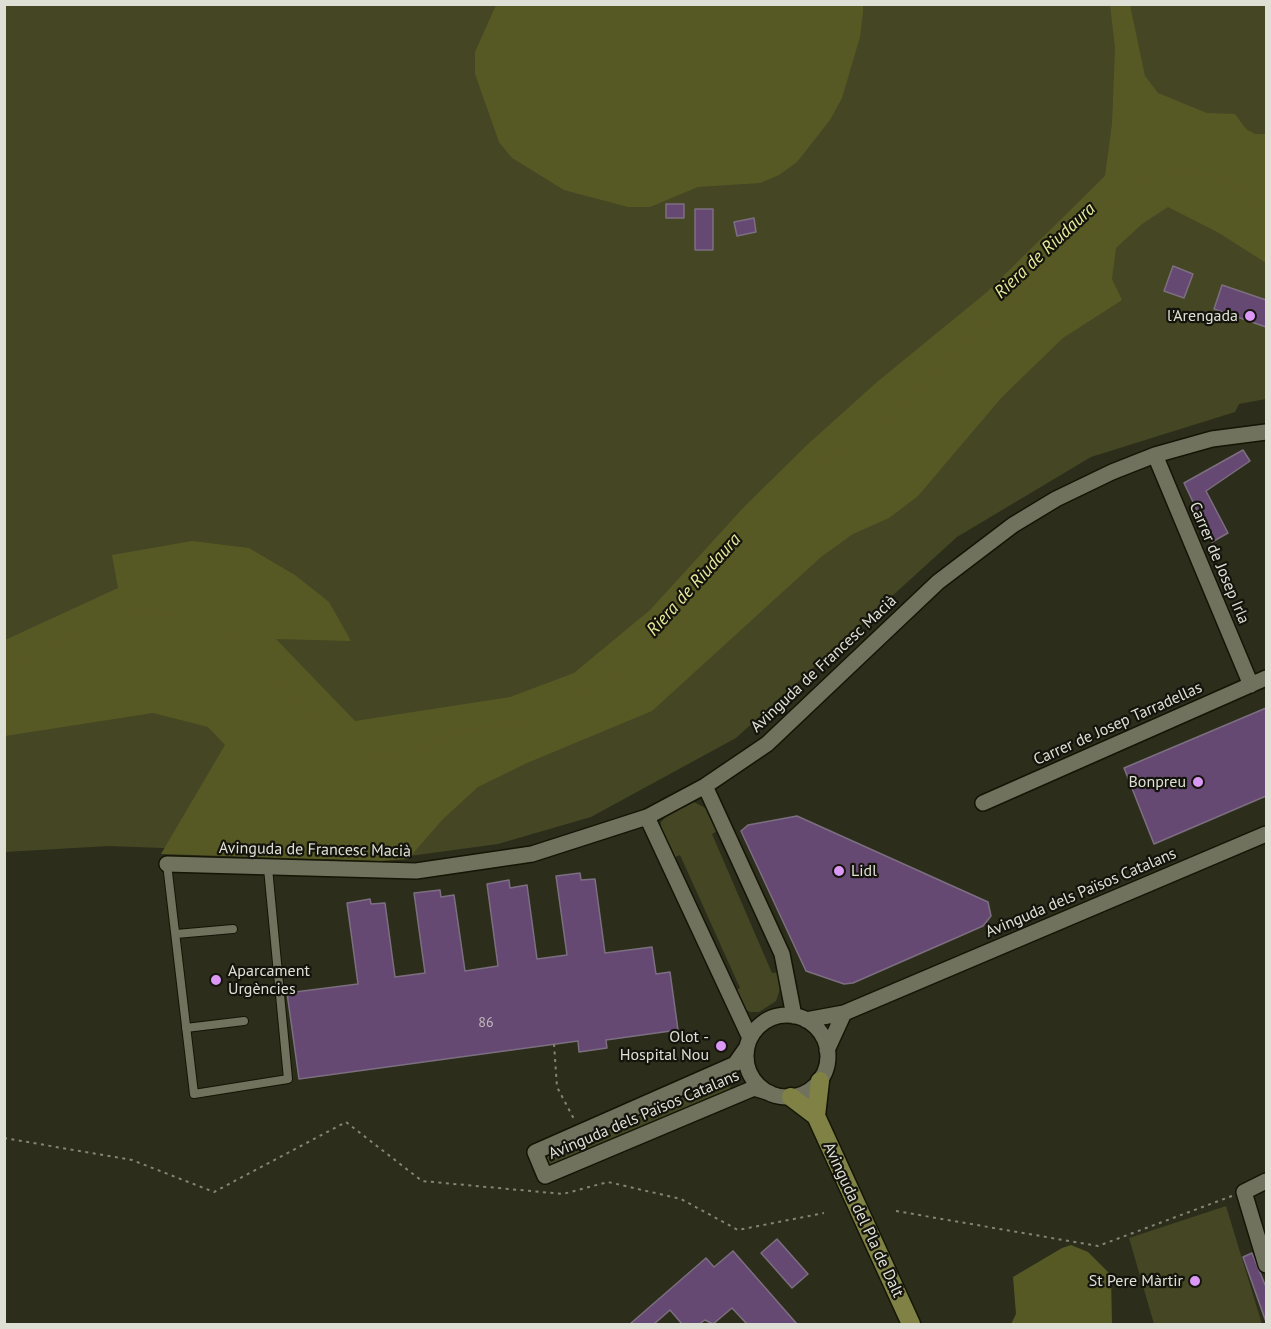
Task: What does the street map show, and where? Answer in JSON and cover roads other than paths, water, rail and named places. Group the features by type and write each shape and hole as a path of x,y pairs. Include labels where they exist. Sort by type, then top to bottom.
{"street":[{"name":"Avinguda de Francesc Macià","path":"167,864 416,871 532,854 647,817 705,786 766,744 938,582 984,544 1056,499 1112,472 1155,455 1212,440 1266,432"},
{"name":"Carrer de Josep Irla","path":"1155,455 1251,685"},
{"name":"Carrer de Josep Tarradellas","path":"983,802 1266,678"},
{"path":"705,786 782,954 800,1018 823,1038 827,1050 827,1061 820,1081 816,1116"},
{"path":"647,817 749,1042 748,1069 753,1079 770,1093 791,1097 807,1092 820,1081"},
{"name":"Avinguda dels Països Catalans","path":"800,1018 844,1014 1266,834"},
{"path":"827,1050 844,1014"},
{"path":"749,1042 762,1024 771,1018 800,1018"},
{"name":"Avinguda dels Països Catalans","path":"749,1042 735,1064 534,1152 545,1176 754,1088 770,1093"},
{"name":"Avinguda del Pla de Dalt","path":"791,1097 816,1116 911,1324"},
{"path":"1266,1181 1244,1192 1262,1231 1266,1265"}],"lane":[{"path":"167,864 194,1094 288,1079 268,868"},
{"path":"176,934 232,929"},
{"path":"186,1028 244,1021"}],"waterway":[{"path":"1120,4 1124,17 1131,97 1135,185"},
{"name":"Riera de Riudaura","path":"4,672 62,641 134,612 181,615 239,640 275,682 346,748 371,756 405,754 459,732 538,719 633,668 672,634 773,519 815,466 878,428 947,359 1069,250 1135,185 1182,170 1229,179 1266,210"}],"place":[{"name":"l'Arengada","path":"1250,316"},
{"name":"Bonpreu","path":"1198,782"},
{"name":"Lidl","path":"839,871"},
{"name":"Aparcament Urgències","path":"216,980"},
{"name":"Olot - Hospital Nou","path":"721,1046"},
{"name":"St Pere Màrtir","path":"1195,1281"}]}
